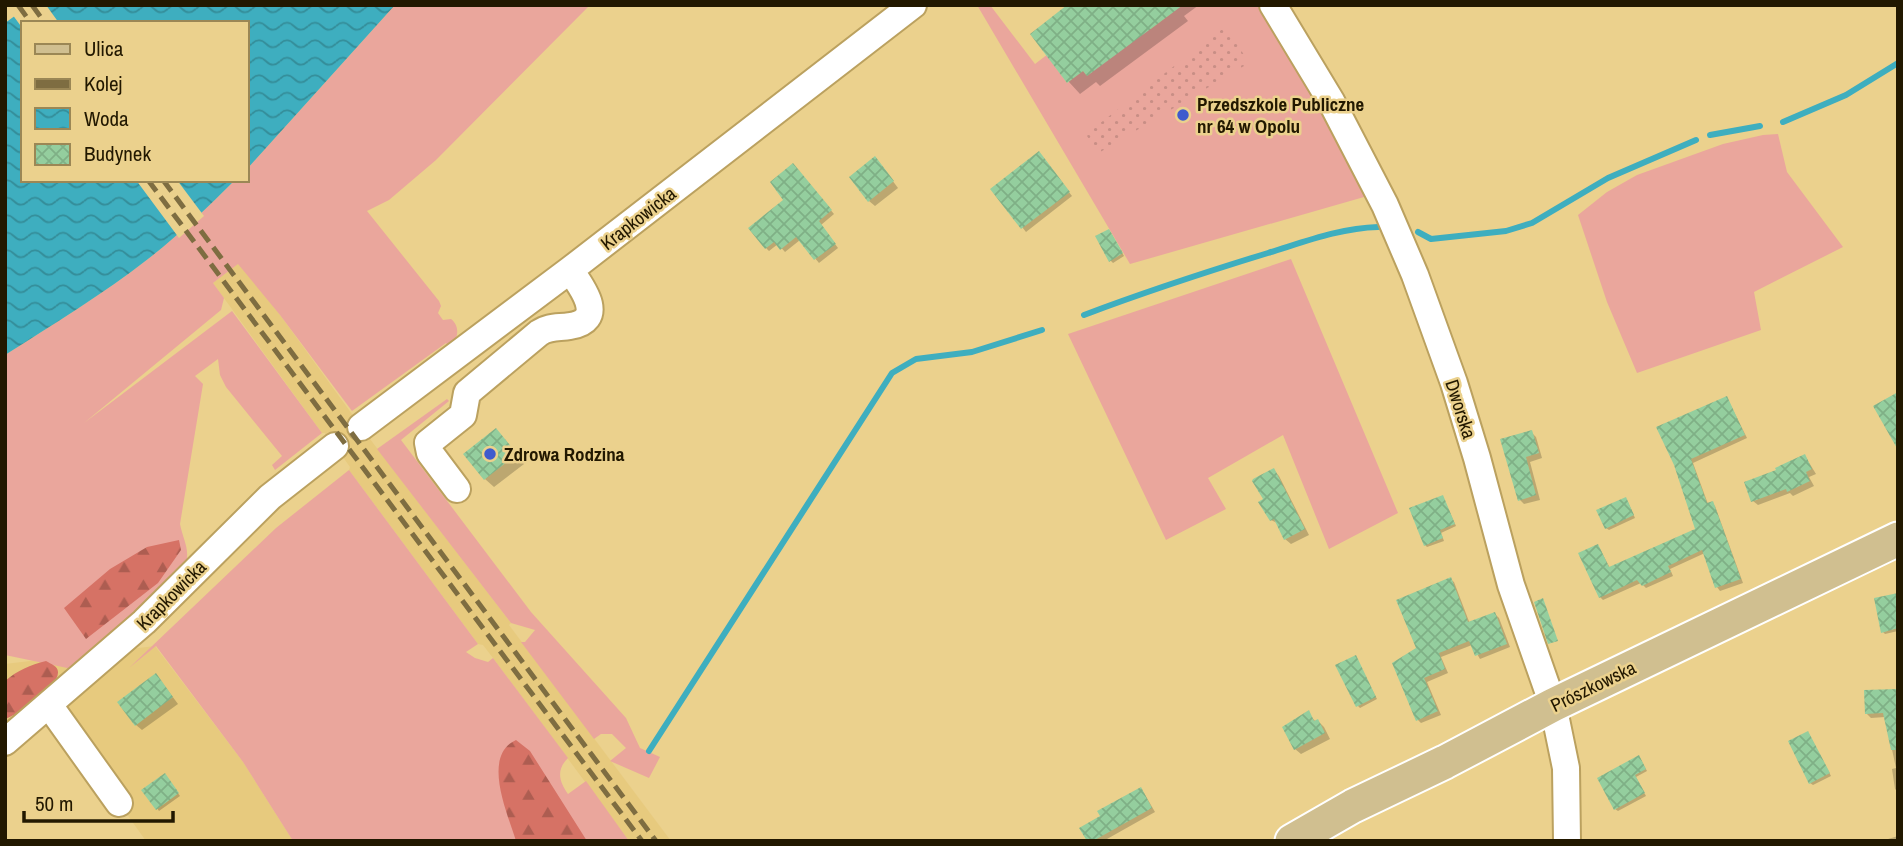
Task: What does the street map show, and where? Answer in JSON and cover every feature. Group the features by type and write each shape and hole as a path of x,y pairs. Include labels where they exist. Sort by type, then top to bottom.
{"main road":[{"name":"Prószkowska","path":"1292,841 1353,806 1445,762 1553,705 1898,539"}],"street":[{"name":"Krapkowicka","path":"361,426 570,270 913,5"},
{"name":"Dworska","path":"1273,5 1356,146 1403,246 1454,383 1511,585 1553,705 1566,768 1567,841"},
{"path":"457,489 430,453 428,443 463,415 467,393 538,333 550,327 569,327 583,321 589,310 589,298 570,270"},
{"name":"Krapkowicka","path":"5,742 144,622 270,497 335,446"},
{"path":"49,705 119,803"}],"shaded area":[{"path":"395,5 590,5 436,160 389,200 367,211 439,301 441,306 438,313 443,320 451,319 454,322 457,330 455,341 449,347 446,343 352,411 238,264 213,283 224,298 221,310 84,423 232,311 322,433 275,470 272,465 282,456 226,387 220,375 218,359 195,376 203,384 180,524 187,550 185,567 77,670 5,655 5,355 96,297 148,259 233,182 248,182 248,168"},
{"name":"Przedszkole Publiczne nr 64 w Opolu","path":"977,5 990,5 1035,64 1048,54 1067,83 1083,71 1087,76 1135,9 1151,29 1177,9 1175,5 1259,5 1371,195 1130,264"},
{"path":"1226,26 1249,63 1097,154 1086,134"},
{"path":"1778,134 1787,172 1843,247 1754,292 1761,330 1637,373 1607,302 1578,215 1607,192 1637,175 1723,144"},
{"path":"1291,259 1398,513 1329,549 1283,435 1208,478 1226,509 1166,540 1068,334"},
{"path":"239,263 511,623 509,625 671,841 629,841 493,658 483,645 478,644 213,283"},
{"path":"447,399 449,401 401,440 531,612 626,718 640,748 660,757 649,778 610,761 626,748 612,734 601,734 594,739 521,642 525,642 535,630 511,623 377,449"},
{"path":"349,470 478,644 466,652 488,662 493,658 568,758 560,776 568,794 586,781 629,841 293,841 243,762 156,646 129,668 276,528"},
{"path":"155,646 243,762 293,841 146,841 49,705 5,742 5,664"}],"green space":[{"path":"179,540 181,550 158,583 86,639 64,608 110,569 147,547"},
{"path":"46,661 58,670 57,678 28,706 5,719 5,681 24,668"},
{"path":"516,740 530,751 587,841 516,841 503,801 499,772 500,759 506,748"}],"water":[{"path":"30,5 395,5 248,168 248,21 21,21 21,182 233,182 148,259 96,297 5,355 5,23"}],"pier":[{"path":"24,5 46,5 58,21 21,21 21,26 12,14"},
{"path":"137,182 178,182 204,216 179,238"}],"building":[{"path":"1067,5 1183,5 1087,76 1083,71 1067,83 1030,34"},
{"path":"1039,151 1070,192 1021,229 990,189"},
{"path":"875,156 894,181 868,202 849,177"},
{"path":"793,163 832,210 819,221 836,244 814,260 796,237 780,250 774,242 765,249 748,228 783,200 770,182"},
{"path":"1109,229 1123,253 1109,262 1095,236"},
{"path":"1898,392 1898,450 1873,406"},
{"path":"1727,396 1745,435 1691,459 1707,503 1713,501 1741,579 1715,588 1702,550 1668,566 1671,572 1642,586 1637,580 1599,598 1578,553 1598,544 1609,567 1695,529 1674,465 1656,427"},
{"name":"Zdrowa Rodzina","path":"496,428 517,454 484,480 463,454"},
{"path":"1532,430 1539,453 1526,457 1536,495 1518,501 1500,439"},
{"path":"1805,454 1812,469 1806,472 1810,481 1787,492 1786,489 1751,502 1744,482 1776,470 1775,468"},
{"path":"1274,468 1305,529 1284,540 1274,519 1270,521 1258,502 1263,499 1252,481"},
{"path":"1443,495 1455,524 1440,530 1443,538 1424,546 1409,508"},
{"path":"1626,497 1634,515 1605,529 1596,510"},
{"path":"1451,577 1468,622 1495,612 1507,644 1475,656 1469,641 1439,653 1445,669 1424,678 1438,711 1416,721 1392,663 1416,648 1396,600"},
{"path":"1898,593 1898,628 1881,633 1874,598"},
{"path":"1543,598 1558,641 1548,644 1534,602"},
{"path":"1356,655 1376,697 1356,707 1335,665"},
{"path":"156,673 173,697 135,726 117,702"},
{"path":"1898,689 1898,750 1891,750 1883,713 1865,714 1864,690"},
{"path":"1309,710 1314,721 1318,719 1325,733 1294,750 1282,727"},
{"path":"1808,731 1830,773 1809,784 1788,741"},
{"path":"1639,755 1646,769 1635,775 1645,793 1614,810 1597,778"},
{"path":"165,773 179,793 156,810 141,790"},
{"path":"1141,787 1152,808 1093,841 1087,841 1079,828 1100,816 1097,811"}],"waterway":[{"path":"1783,122 1846,95 1898,63"},
{"path":"1710,135 1760,126"},
{"path":"1418,232 1431,239 1506,231 1532,223 1608,178 1696,140"},
{"path":"1084,315 1176,282 1309,240 1350,230 1378,227"},
{"path":"649,751 892,373 916,359 972,352 1042,330"}],"railway":[{"path":"18,5 30,21"},
{"path":"32,5 44,21"},
{"path":"149,182 642,841"},
{"path":"164,182 656,841"}],"place":[{"name":"Przedszkole Publiczne nr 64 w Opolu","path":"1183,115"},
{"name":"Zdrowa Rodzina","path":"490,454"}]}
